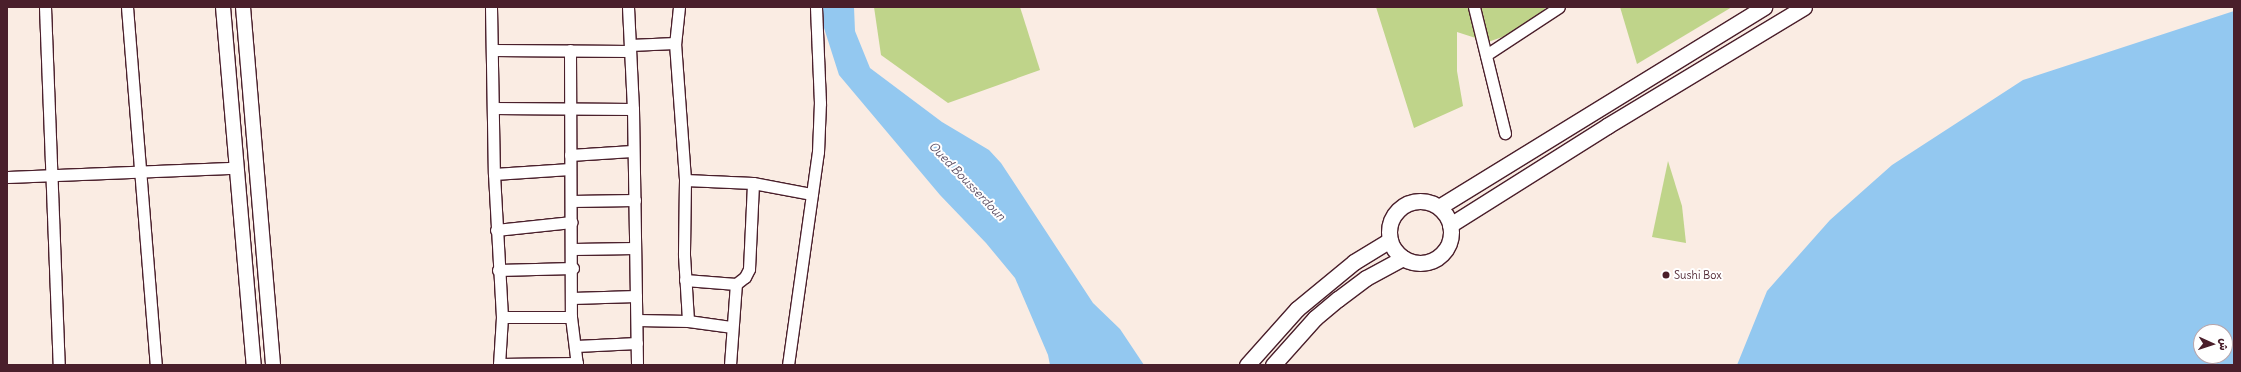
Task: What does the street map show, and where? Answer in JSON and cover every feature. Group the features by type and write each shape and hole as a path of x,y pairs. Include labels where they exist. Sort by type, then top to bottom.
{"main road":[{"path":"1440,207 1764,7"},
{"path":"1450,225 1608,126 1804,7"},
{"path":"1417,200 1430,202 1440,207 1450,225 1450,242 1444,252 1435,259 1425,263 1413,262 1403,258 1390,240 1389,229 1394,215 1407,203 1417,200"},
{"path":"1247,365 1312,296 1354,262 1390,240"},
{"path":"1273,365 1315,318 1338,299 1366,278 1403,258"}],"street":[{"path":"45,7 59,365"},
{"path":"127,7 139,173 156,365"},
{"path":"223,7 254,365"},
{"path":"243,7 273,365"},
{"path":"491,7 494,174 498,270 502,317 499,365 577,364 576,346 571,317 573,248 570,169 570,50"},
{"path":"628,7 633,109 632,151 635,200 637,365"},
{"path":"679,7 675,43 685,180 685,280 688,320"},
{"path":"788,365 812,194 820,103 816,7"},
{"path":"1474,7 1505,133"},
{"path":"1486,55 1559,7"},
{"path":"492,50 630,48 675,43"},
{"path":"493,108 570,107 633,109"},
{"path":"570,155 632,151"},
{"path":"7,177 236,168"},
{"path":"494,174 570,169"},
{"path":"685,180 753,183 812,194"},
{"path":"685,280 736,284 745,277 749,269 753,183"},
{"path":"571,201 635,200"},
{"path":"496,230 572,222"},
{"path":"573,248 635,248"},
{"path":"498,270 572,268"},
{"path":"730,365 731,327 736,284"},
{"path":"572,298 636,296"},
{"path":"502,317 571,317"},
{"path":"637,320 688,320 731,327"},
{"path":"576,346 637,343"}],"green space":[{"path":"874,7 1020,7 1040,70 948,103 881,55"},
{"path":"1376,7 1546,7 1531,27 1488,42 1457,32 1457,71 1463,106 1414,128"},
{"path":"1620,7 1732,7 1637,64"},
{"path":"1668,161 1682,206 1686,243 1652,237"}],"water":[{"name":"Oued Bousserdoun","path":"822,7 854,7 855,31 870,68 942,122 989,150 1001,163 1093,303 1120,329 1144,365 1050,365 1048,355 1015,278 986,243 940,195 839,75 824,28"},
{"path":"2234,11 2234,365 1737,365 1767,291 1830,220 1892,165 2023,80"}],"place":[{"name":"Sushi Box","path":"1666,275"}]}
